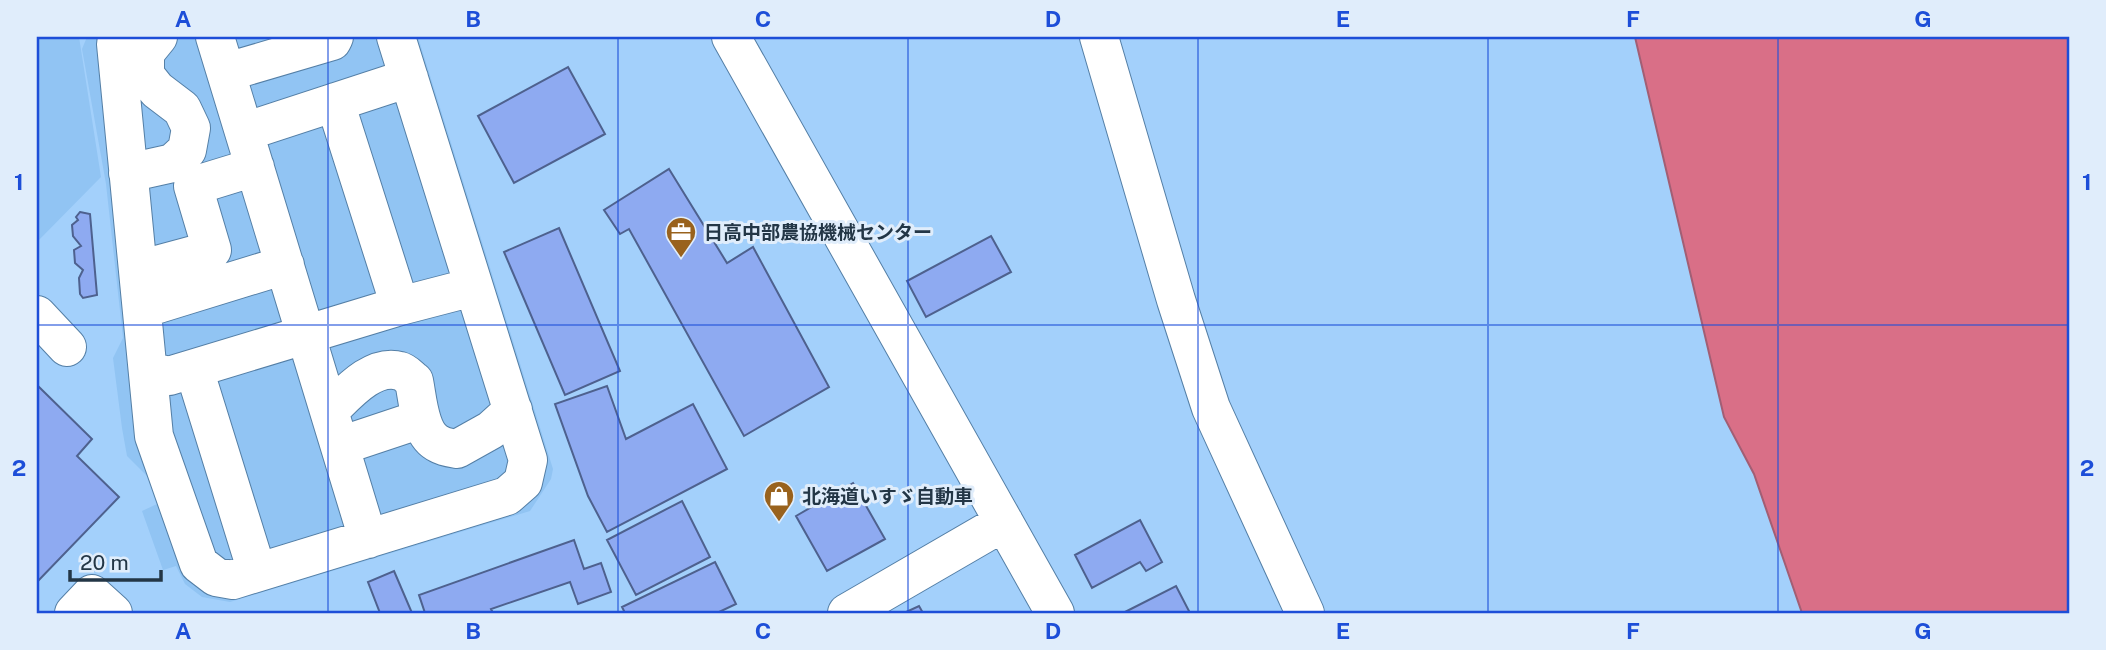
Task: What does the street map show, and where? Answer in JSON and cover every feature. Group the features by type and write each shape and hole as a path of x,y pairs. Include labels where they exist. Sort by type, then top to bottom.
{"street":[{"path":"120,37 116,44 155,436 199,564 216,577 233,580 508,496 523,482 528,460 396,37"},
{"path":"128,173 173,163 187,150 191,128 182,109 157,90 145,75 145,53 158,37"},
{"path":"215,37 368,540"},
{"path":"227,72 290,45 332,41 334,37"},
{"path":"731,37 1055,613"},
{"path":"1099,37 1176,300 1211,408 1305,613"},
{"path":"138,270 212,250 193,186 249,149 335,103 409,78"},
{"path":"335,103 400,306"},
{"path":"142,309 285,265"},
{"path":"148,371 169,376 400,306 473,287"},
{"path":"37,315 67,347"},
{"path":"194,369 257,572"},
{"path":"334,429 363,380 384,371 401,371 414,380 422,419 427,432 437,444 457,449 491,430 513,410"},
{"path":"334,429 422,419"},
{"path":"847,613 1004,522"},
{"path":"74,613 92,594 113,613"}],"shaded area":[{"path":"37,37 79,37 101,177 37,242"},
{"path":"87,37 418,37 553,469 551,479 530,511 230,602 202,597 185,584 176,566 163,570 142,511 157,504 149,478 127,456 122,428 113,358 123,338 106,184 82,49"},
{"path":"1635,37 2069,37 2069,613 1802,613 1754,474 1724,417"}],"building":[{"path":"568,67 605,134 514,183 478,116"},
{"path":"669,169 727,263 753,247 829,387 744,436 629,229 620,234 604,210"},
{"path":"80,212 90,214 97,295 83,298 80,294 79,278 83,270 75,263 74,250 81,246 73,236 72,225 78,220 76,217"},
{"path":"559,228 620,371 565,395 504,252"},
{"path":"991,236 1011,272 926,317 907,281"},
{"path":"37,385 92,439 77,456 119,497 37,582"},
{"path":"607,386 626,439 693,404 727,469 607,532 588,496 555,404"},
{"path":"853,483 885,539 827,571 796,516"},
{"path":"682,501 710,557 636,595 607,540"},
{"path":"1140,520 1162,562 1146,571 1140,562 1092,588 1075,555"},
{"path":"574,540 584,569 601,563 611,592 578,604 570,582 491,609 493,613 425,613 419,595"},
{"path":"715,562 736,604 717,613 625,613 622,607"},
{"path":"394,571 412,613 380,613 368,582"},
{"path":"1176,586 1190,613 1123,613"},
{"path":"919,606 923,613 904,613"}],"place":[{"name":"日高中部農協機械センター","path":"681,259"},
{"name":"北海道いすゞ自動車","path":"779,523"}]}
